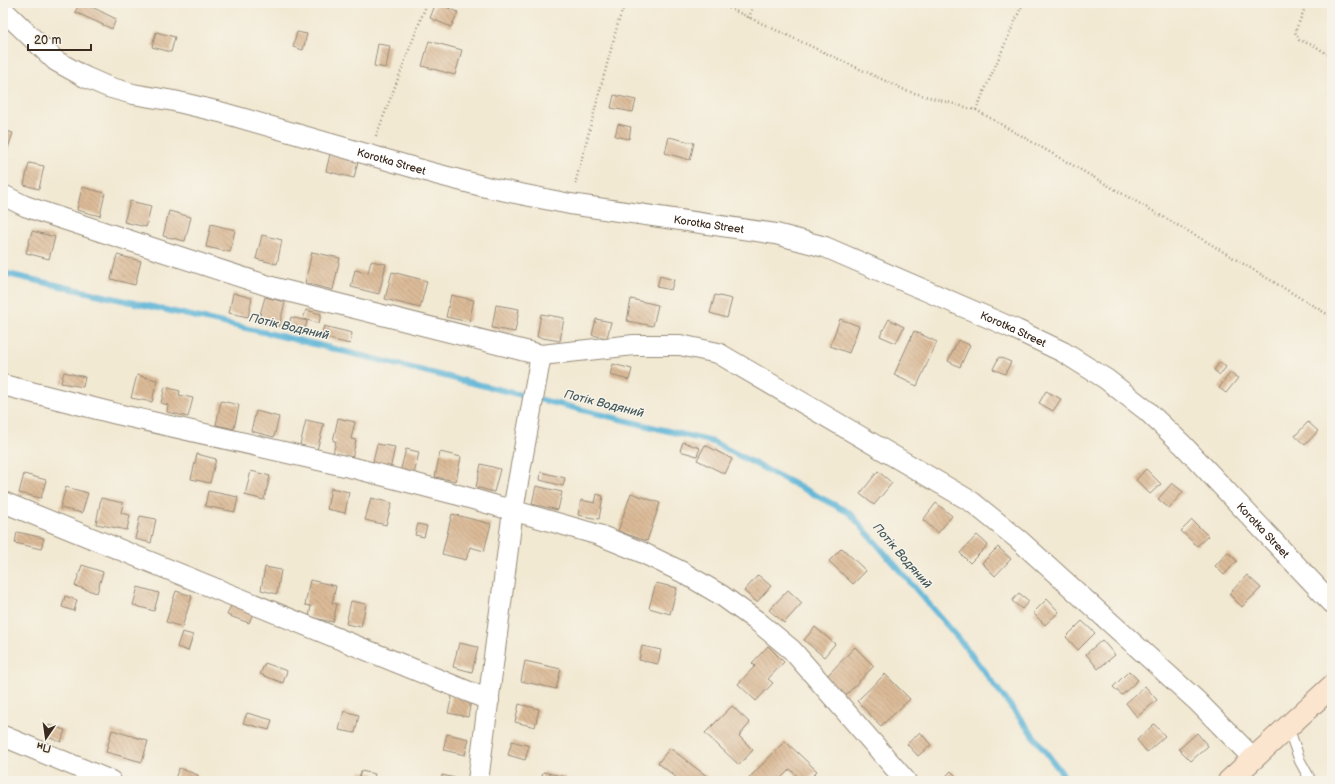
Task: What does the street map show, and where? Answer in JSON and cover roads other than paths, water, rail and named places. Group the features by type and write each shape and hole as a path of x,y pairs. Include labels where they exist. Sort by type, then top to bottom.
{"street":[{"name":"Korotka Street","path":"3,10 56,61 85,77 108,87 133,94 174,101 220,112 368,155 486,187 570,204 776,234 825,247 1017,330 1063,352 1106,379 1146,410 1183,445 1332,603"},
{"path":"3,195 25,206 51,215 275,288 541,355 634,345 680,345 718,353 972,502 1019,540 1191,696 1254,759"},
{"path":"478,781 513,510 541,355"},
{"path":"3,385 117,414 358,469 513,510 600,535 641,552 682,572 721,595 757,621 792,650 906,781"},
{"path":"3,502 489,700"},
{"path":"1229,781 1332,686"},
{"path":"3,736 111,781"}],"lane":[{"path":"1288,727 1300,761 1311,781"}],"waterway":[{"name":"Потік Водяний","path":"3,273 289,338 713,442 850,513 960,640 1068,781"}]}
